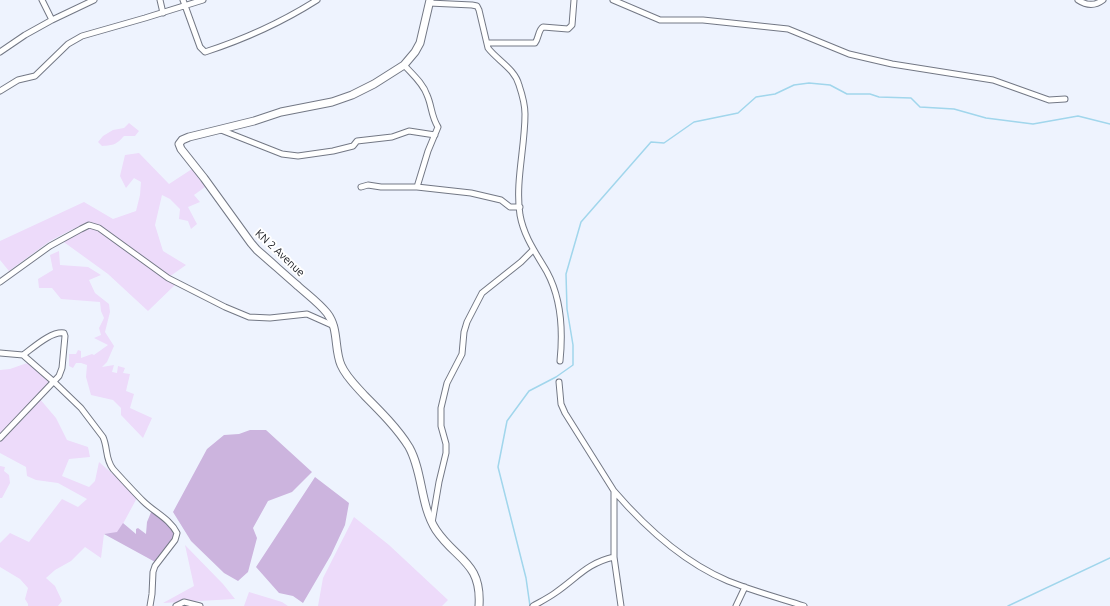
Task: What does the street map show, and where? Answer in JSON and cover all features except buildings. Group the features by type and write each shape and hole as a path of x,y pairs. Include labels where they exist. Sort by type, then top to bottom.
{"main road":[{"name":"KN 2 Avenue","path":"430,2 420,43 415,52 404,66 374,84 339,100 281,112 222,130 189,137 182,140 180,144 181,149 254,247 314,300 326,313 334,326 338,358 342,367 352,383 401,435 409,448 432,523 437,531 470,566 478,584 479,606"}],"street":[{"path":"42,0 52,20"},
{"path":"0,52 25,35 52,20 94,0"},
{"path":"160,0 163,13"},
{"path":"183,0 200,47 204,52 218,48 271,25 317,0"},
{"path":"0,91 18,80 35,76 68,44 82,36 203,0"},
{"path":"487,43 535,43 540,29 543,27 568,29 572,25 574,0"},
{"path":"613,0 660,20 703,20 788,29 849,54 892,64 993,80 1049,100 1065,100"},
{"path":"1078,0 1097,4 1103,0"},
{"path":"430,2 477,6 487,43 492,53 509,68 518,81 524,103 525,114 519,194 520,213 524,232 547,272 557,297 562,348 560,361"},
{"path":"404,66 422,84 428,95 433,120 438,127 428,151 417,187"},
{"path":"222,130 282,154 298,156 333,151 353,146 357,141 392,137 409,131 435,135"},
{"path":"361,187 417,187 471,193 500,200 510,207 520,207"},
{"path":"0,282 50,246 89,225 99,228 168,278 248,317 270,318 307,314 334,326"},
{"path":"432,523 446,453 446,444 441,426 441,408 447,384 462,354 464,332 467,322 482,292 521,262 533,250"},
{"path":"0,438 59,376 62,368 64,333 58,333 39,342 23,355"},
{"path":"0,353 23,355 81,408 103,437 109,464 144,502 164,517 175,529 177,533 174,541 155,566 150,606"},
{"path":"559,382 562,404 565,413 614,491 641,521 673,548 727,581 804,606"},
{"path":"614,491 614,557 621,606"},
{"path":"533,606 556,593 594,564 614,557"},
{"path":"736,606 745,587"},
{"path":"176,606 184,602 200,606"}],"shaded area":[{"path":"129,123 139,131 135,136 124,136 117,143 109,145 102,146 98,142 103,136 113,130 124,128"},
{"path":"139,153 169,184 192,169 205,187 194,195 200,202 188,207 197,224 191,229 188,221 179,219 180,209 170,199 162,195 155,225 163,251 186,265 169,277 177,283 148,311 108,274 61,240 92,226 73,229 50,241 9,271 0,260 0,241 84,202 113,219 136,211 140,195 141,182 134,178 126,188 120,176 125,155"},
{"path":"59,251 60,265 88,267 101,275 89,280 95,293 109,304 110,312 105,332 114,346 107,362 102,367 114,365 112,372 117,373 118,366 125,368 123,373 130,374 126,391 134,394 130,408 152,418 143,438 121,415 121,408 113,400 91,395 86,377 87,365 76,363 73,368 69,366 69,354 76,354 78,350 81,351 81,358 92,354 94,355 108,345 94,338 101,335 99,328 104,318 101,311 100,302 61,299 52,288 39,288 38,279 53,270 50,255"},
{"path":"30,362 52,379 0,435 0,370 10,369"},
{"path":"39,398 56,418 67,440 88,447 90,457 69,459 62,476 89,487 95,481 99,462 138,496 118,533 104,534 101,558 85,547 71,561 55,570 46,578 55,586 62,601 58,606 28,606 25,599 28,588 20,579 0,567 0,543 10,533 29,542 62,499 78,507 87,499 58,483 36,480 27,476 26,467 0,453 0,442 27,415"},
{"path":"250,430 266,430 312,472 292,492 268,501 253,528 257,538 248,572 238,581 224,573 191,541 173,512 207,449 224,435 239,434"},
{"path":"0,466 5,467 4,471 9,475 10,483 2,498 0,498"},
{"path":"315,477 349,503 345,525 331,555 303,603 293,596 279,593 256,567"},
{"path":"152,510 164,518 175,533 174,541 157,563 104,534 117,532 123,523 136,534 136,529 138,528 146,534 147,522"},
{"path":"354,517 389,545 448,600 442,606 318,606 323,578"},
{"path":"185,545 223,584 235,599 163,603 194,586"},
{"path":"249,592 282,602 288,606 244,606"}],"waterway":[{"path":"530,606 526,578 498,467 507,421 529,391 556,377 573,365 573,345 567,309 566,274 581,222 651,142 664,143 694,122 738,113 756,97 775,94 794,85 809,83 830,85 847,94 870,94 879,97 911,98 920,107 954,109 986,118 1033,124 1078,116 1110,124"},
{"path":"1008,606 1110,558"}]}
